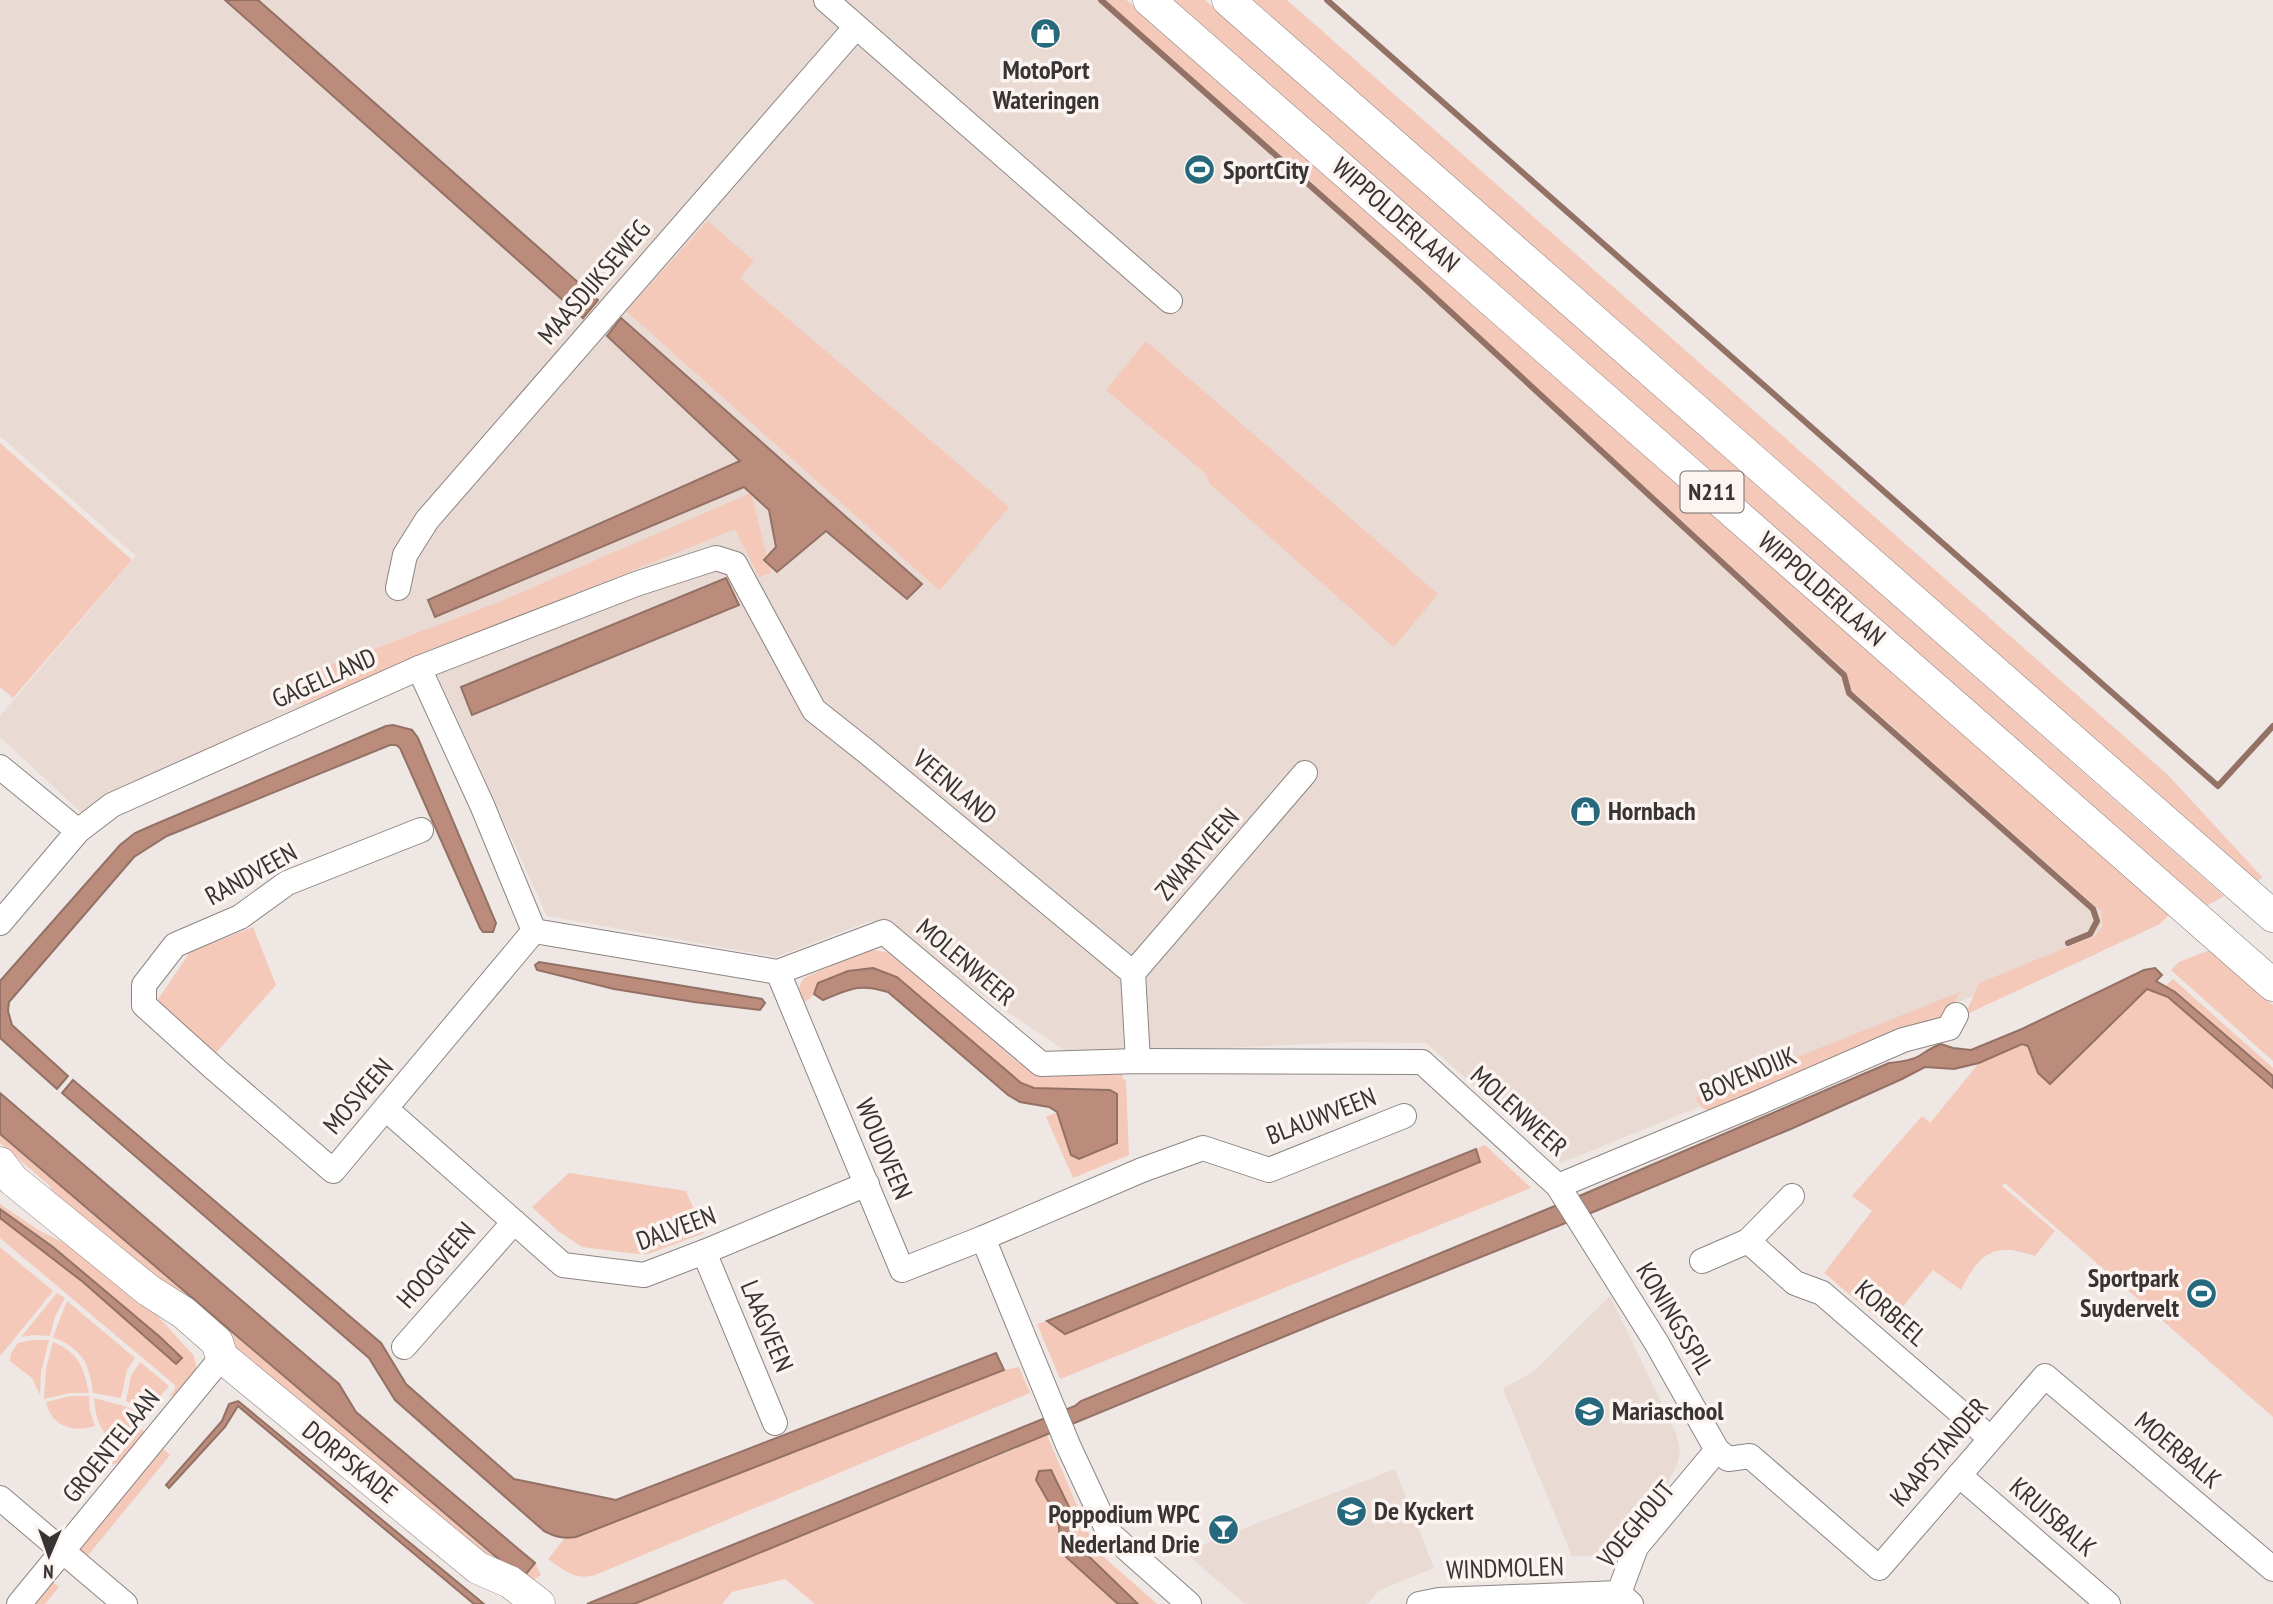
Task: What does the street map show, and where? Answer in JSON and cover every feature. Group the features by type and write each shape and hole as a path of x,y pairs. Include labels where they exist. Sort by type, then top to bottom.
{"main road":[{"name":"WIPPOLDERLAAN","path":"1149,0 2273,985"},
{"name":"WIPPOLDERLAAN","path":"1228,0 2273,916"},
{"name":"DORPSKADE","path":"4,1173 148,1290 184,1312 216,1342 222,1357 478,1568 510,1582 539,1604"},
{"name":"DORPSKADE","path":"478,1568 498,1599 505,1604"}],"street":[{"path":"825,0 1170,301"},
{"name":"MAASDIJKSEWEG","path":"398,588 405,555 427,520 856,27"},
{"name":"GAGELLAND","path":"0,923 78,831 112,805 419,668 636,584 716,558"},
{"name":"VEENLAND","path":"716,558 734,564 814,710 1133,973"},
{"path":"419,668 482,805 534,931 778,972"},
{"path":"0,767 78,831"},
{"name":"ZWARTVEEN","path":"1133,973 1306,773"},
{"name":"RANDVEEN","path":"144,1005 144,985 174,945 240,916 287,883 421,830"},
{"name":"MOSVEEN","path":"144,1005 333,1171 534,931"},
{"name":"MOLENWEER","path":"778,972 884,932 1041,1064 1138,1061 1422,1062 1559,1188"},
{"name":"WOUDVEEN","path":"778,972 902,1270 1142,1170"},
{"path":"1133,973 1138,1061"},
{"name":"BOVENDIJK","path":"1559,1188 1903,1040 1950,1028 1956,1015"},
{"name":"DALVEEN","path":"387,1109 564,1265 644,1275 867,1184"},
{"name":"BLAUWVEEN","path":"1142,1170 1203,1148 1269,1170 1404,1116"},
{"name":"KONINGSSPIL","path":"1559,1188 1723,1454"},
{"path":"1702,1261 1748,1241 1792,1196"},
{"name":"HOOGVEEN","path":"404,1347 514,1222"},
{"path":"983,1238 1108,1533 1189,1604"},
{"name":"KORBEEL","path":"1748,1241 1795,1283 1822,1293 1990,1438"},
{"name":"LAAGVEEN","path":"704,1252 775,1423"},
{"name":"GROENTELAAN","path":"19,1604 222,1357"},
{"name":"KAAPSTANDER","path":"1723,1454 1750,1456 1879,1568 2045,1376"},
{"name":"MOERBALK","path":"2045,1376 2273,1569"},
{"name":"VOEGHOUT","path":"1625,1599 1636,1547 1723,1454"},
{"name":"KRUISBALK","path":"1959,1475 2108,1604"},
{"path":"0,1498 125,1604"},
{"name":"WINDMOLEN","path":"1419,1604 1439,1600 1625,1599"}],"shaded area":[{"path":"0,0 1111,0 2149,925 1561,1163 1426,1043 1354,1042 1072,1055 870,921 776,957 547,916 429,656 279,715 85,816 0,737 0,716 136,556 0,436"},
{"path":"225,0 258,0 598,300 583,318"},
{"path":"1103,0 1126,0 1152,19 2170,914 2160,924 1965,1015 1979,983 2095,936 2103,926 2101,911 1852,690 1844,669 1301,172"},
{"path":"1169,0 1205,0 2224,896 2201,909"},
{"path":"1247,0 1287,0 2167,774 2263,878 2253,882"},
{"path":"708,221 754,261 740,278 1009,507 939,590 626,311"},
{"path":"621,318 922,584 907,599 826,531 777,572 764,560 776,547 769,510 744,487 435,617 428,600 740,461 607,336"},
{"path":"1146,341 1438,594 1394,647 1210,484 1205,473 1106,390"},
{"path":"0,443 132,560 13,698 0,687"},
{"path":"751,493 771,573 759,577 735,529 302,705 278,685 494,604"},
{"path":"726,578 739,605 472,715 461,687"},
{"path":"393,725 412,730 418,738 496,923 493,932 483,932 480,928 400,748 390,745 167,836 134,857 9,1002 8,1011 12,1025 68,1076 57,1089 0,1038 0,981 120,845 135,833"},
{"path":"253,927 276,985 214,1055 155,1004 190,952"},
{"path":"868,949 890,953 1016,1061 1033,1070 1121,1065 1123,1079 1126,1080 1129,1155 1073,1178 1046,1117 1057,1112 1071,1155 1117,1142 1034,1088 1021,1083 897,977 873,968 848,971 818,983 813,995 802,1003 799,990 804,978"},
{"path":"2210,950 2273,1005 2273,1061 2171,970 2179,962"},
{"path":"539,962 762,999 765,1003 760,1010 614,989 537,970 535,965"},
{"path":"873,968 897,977 1021,1083 1034,1088 1110,1090 1117,1094 1117,1143 1079,1159 1071,1155 1057,1112 1049,1107 1020,1102 1008,1095 888,992 854,988 823,1000 814,994 818,983 848,971"},
{"path":"2155,968 2162,975 2156,981 2175,992 2273,1076 2273,1088 2168,997 2147,989 2050,1084 2038,1073 2028,1046 2022,1044 1979,1063 1954,1069 1925,1067 1793,1128 1598,1210 634,1604 587,1604 1075,1406 1081,1401 1584,1194 1889,1063 1912,1059 1941,1044 1971,1050 2022,1029 2144,970"},
{"name":"Sportpark Suydervelt","path":"2173,979 2273,1068 2273,1417 2005,1183 2002,1186 2055,1231 2035,1256 2009,1250 1990,1254 1975,1267 1961,1290 1933,1270 1887,1326 1824,1273 1872,1211 1852,1196 1922,1116 1930,1123 1979,1063 2021,1044 2028,1046 2038,1073 2050,1084 2147,989 2158,993"},
{"path":"1960,992 1944,1022 1712,1112 1702,1108 1695,1098"},
{"path":"73,1080 381,1343 406,1384 514,1479 616,1500 996,1353 1004,1370 576,1537 556,1536 544,1531 395,1400 369,1358 62,1093"},
{"path":"0,1093 339,1384 356,1412 535,1563 522,1579 0,1134"},
{"path":"0,1135 521,1579 535,1563 541,1575 525,1585 481,1558 51,1190 51,1187 0,1143"},
{"path":"1485,1145 1531,1188 1060,1379 1037,1324 1047,1321 1065,1334 1479,1162 1476,1149"},
{"path":"1476,1149 1480,1162 1065,1334 1047,1321"},
{"path":"569,1173 686,1191 704,1233 648,1254 582,1247 558,1231 532,1207"},
{"path":"0,1204 40,1231 91,1256 146,1303 194,1356 196,1368 185,1386 169,1397 175,1385 0,1238 0,1218 83,1282 177,1364 181,1358 116,1299 53,1247 0,1209"},
{"path":"0,1209 53,1247 182,1358 176,1364 83,1282 0,1218"},
{"path":"0,1247 53,1291 1,1355 0,1354"},
{"path":"57,1293 65,1298 55,1316 50,1336 21,1337"},
{"name":"Mariaschool","path":"1610,1296 1676,1433 1680,1452 1677,1465 1666,1486 1617,1543 1590,1556 1572,1556 1503,1389 1534,1371"},
{"path":"67,1301 135,1358 127,1370 121,1398 93,1393 83,1358 71,1347 53,1337"},
{"path":"49,1340 41,1372 40,1395 32,1378 10,1361 11,1353 18,1343"},
{"path":"53,1342 75,1356 85,1375 89,1393 70,1393 44,1399 46,1369"},
{"path":"140,1362 169,1386 146,1412 126,1401 131,1376"},
{"path":"1019,1367 1030,1393 595,1575 581,1577 548,1559 564,1539 576,1537 1004,1370"},
{"path":"71,1396 89,1396 95,1426 71,1428 53,1417 46,1402"},
{"path":"94,1398 124,1406 143,1415 116,1449 100,1425"},
{"path":"238,1401 484,1604 474,1604 238,1406 225,1427 169,1488 166,1485 222,1421 229,1404"},
{"path":"141,1429 146,1432 121,1462 110,1465"},
{"path":"1046,1433 1096,1550 1157,1604 1138,1604 1077,1545 1072,1513 1036,1480 1055,1513 1065,1557 1118,1604 815,1604 785,1579 732,1592 722,1604 634,1604 1027,1444"},
{"path":"159,1445 170,1455 85,1559 79,1553 79,1540"},
{"name":"De Kyckert","path":"1395,1469 1434,1568 1380,1590 1367,1604 1245,1604 1184,1552"},
{"path":"1051,1470 1072,1513 1077,1545 1138,1604 1118,1604 1066,1557 1060,1544 1055,1513 1036,1480 1039,1471"},
{"path":"48,1578 59,1587 45,1604 27,1604"}],"waterway":[{"path":"1101,0 1414,278 1844,675 1849,693 2093,909 2097,921 2090,934 2068,943"},
{"path":"1327,0 2218,786 2273,726"}],"place":[{"name":"MotoPort Wateringen","path":"1046,34"},
{"name":"SportCity","path":"1200,170"},
{"name":"Hornbach","path":"1585,811"},
{"name":"Sportpark Suydervelt","path":"2202,1293"},
{"name":"Mariaschool","path":"1589,1411"},
{"name":"De Kyckert","path":"1351,1511"},
{"name":"Poppodium WPC Nederland Drie","path":"1223,1529"}]}
